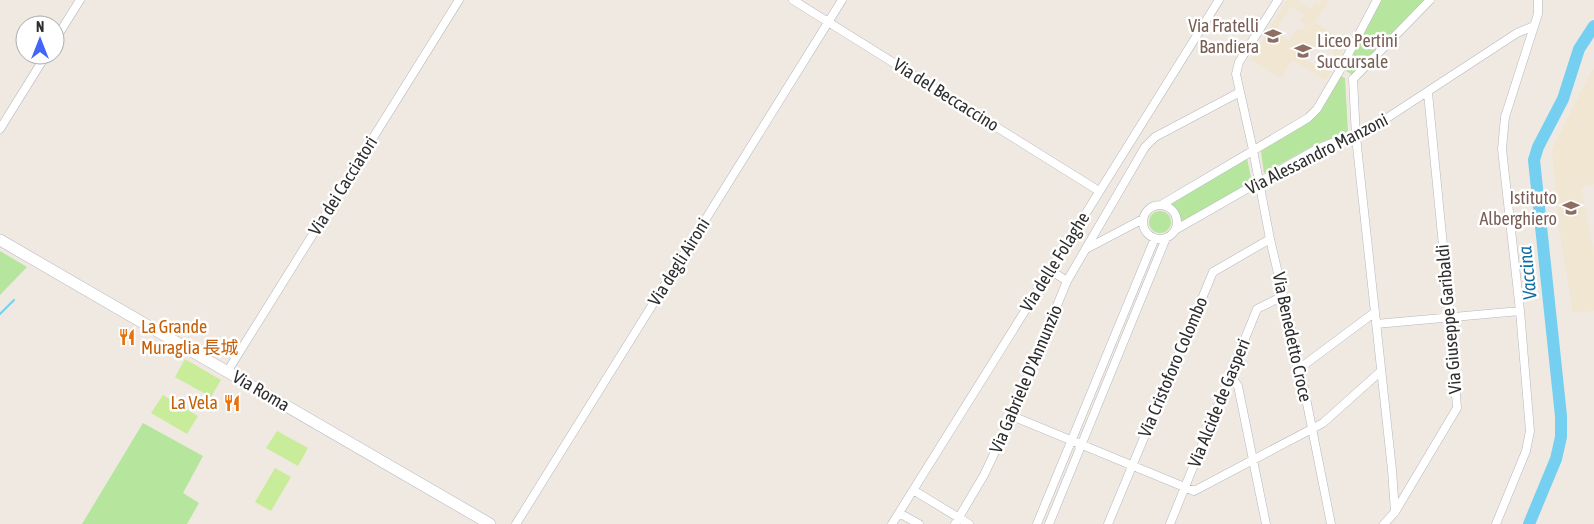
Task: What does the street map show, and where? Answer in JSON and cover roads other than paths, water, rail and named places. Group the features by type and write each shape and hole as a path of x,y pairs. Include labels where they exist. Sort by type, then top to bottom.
{"street":[{"path":"65,24 80,0"},
{"name":"Via dei Cacciatori","path":"228,372 459,0"},
{"name":"Via del Beccaccino","path":"794,0 1099,191"},
{"name":"Via degli Aironi","path":"516,524 842,0"},
{"name":"Via delle Folaghe","path":"892,524 1219,0"},
{"path":"1253,150 1236,74 1238,65 1278,0"},
{"path":"1086,249 1143,219 1151,208 1161,205 1308,118 1317,109 1340,70 1377,0"},
{"path":"1395,512 1356,137 1353,79 1430,0"},
{"path":"1496,524 1526,451 1530,431 1502,137 1505,118 1534,26 1538,10 1538,0"},
{"name":"Via Alessandro Manzoni","path":"1175,230 1321,148 1361,136 1517,33 1534,26"},
{"path":"0,129 40,65"},
{"path":"1340,70 1353,79"},
{"name":"Via Gabriele D'Annunzio","path":"957,521 984,476 1012,416 1067,281 1148,143 1155,137 1240,92"},
{"name":"Via Giuseppe Garibaldi","path":"1384,524 1395,512 1457,408 1428,93"},
{"name":"Via Benedetto Croce","path":"1253,150 1270,239 1300,368 1331,524"},
{"path":"1049,524 1166,238 1175,230 1177,219 1175,214 1171,209 1161,205"},
{"path":"1143,219 1144,229 1150,236 1166,238"},
{"path":"1037,524 1155,238"},
{"name":"Via Cristoforo Colombo","path":"1108,524 1213,272 1270,239"},
{"name":"Via Roma","path":"0,240 490,524"},
{"path":"1050,270 1067,281"},
{"name":"Via Alcide de Gasperi","path":"1170,524 1257,309 1283,296"},
{"path":"1376,324 1520,311"},
{"path":"1300,368 1375,312"},
{"path":"1114,336 1124,340"},
{"path":"1012,416 1194,491 1323,423 1381,371"},
{"path":"1231,376 1238,386 1266,524"},
{"path":"913,490 957,521 969,524"},
{"path":"899,513 919,524"}],"waterway":[{"name":"Vaccina","path":"1529,524 1556,459 1561,437 1561,416 1534,160 1538,147 1563,99 1579,49 1594,26"},
{"path":"0,314 14,300"}],"place":[{"name":"Via Fratelli Bandiera","path":"1273,36"},
{"name":"Liceo Pertini Succursale","path":"1303,51"},
{"name":"Istituto Alberghiero","path":"1571,208"},
{"name":"La Grande Muraglia 長城","path":"127,337"},
{"name":"La Vela","path":"232,403"}]}
